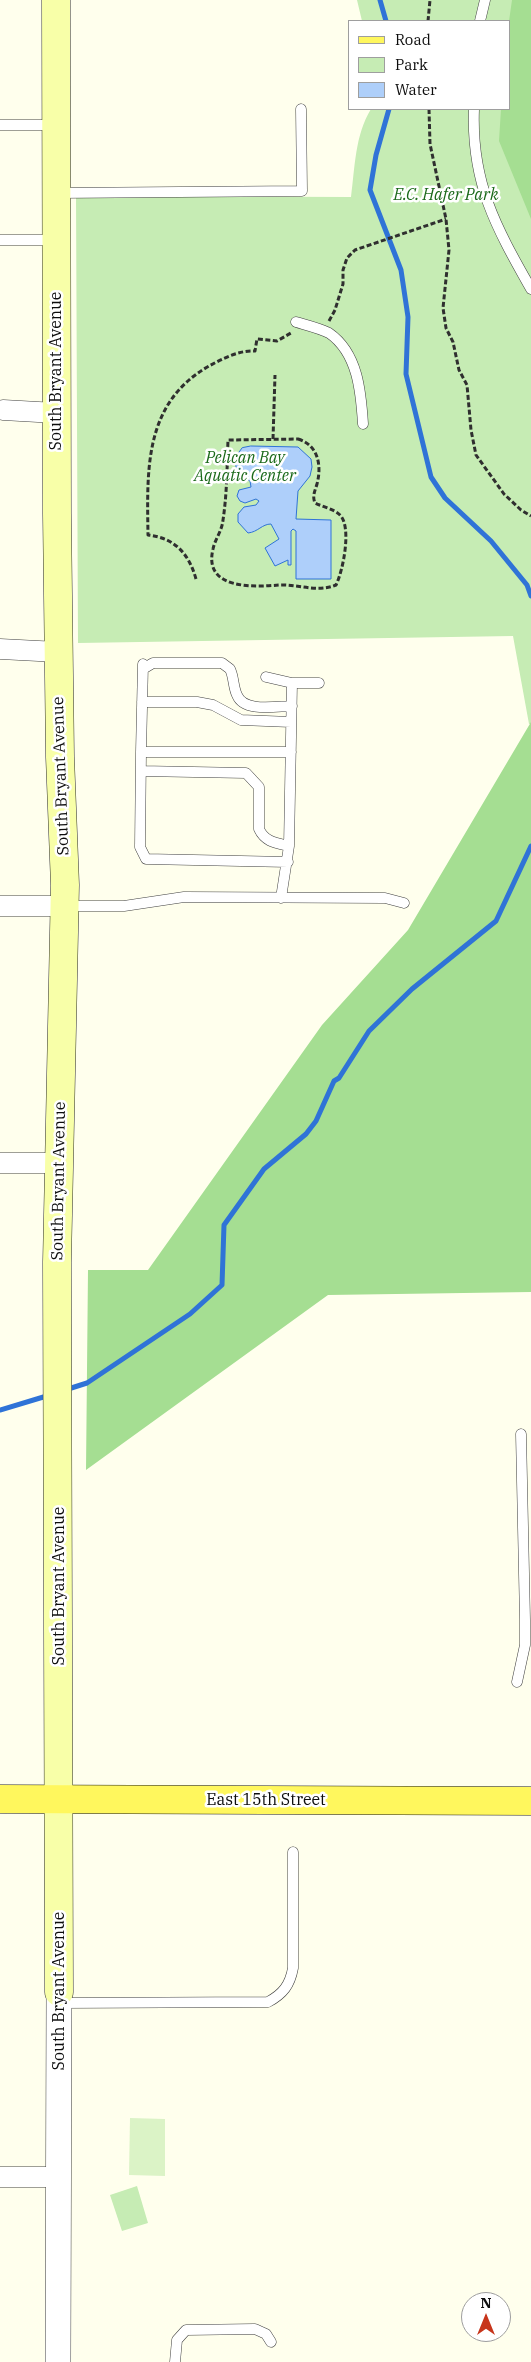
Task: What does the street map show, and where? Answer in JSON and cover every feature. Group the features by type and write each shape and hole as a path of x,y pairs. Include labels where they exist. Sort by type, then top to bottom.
{"main road":[{"name":"South Bryant Avenue","path":"56,0 55,240 58,652 64,906 63,1059 58,1163 57,1800 59,1998"},
{"name":"East 15th Street","path":"0,1799 531,1801"}],"street":[{"path":"1,411 56,413"},
{"path":"0,649 58,652"},
{"path":"0,906 64,906"},
{"path":"0,1163 58,1163"},
{"name":"South Bryant Avenue","path":"58,2362 59,1998"},
{"path":"0,2177 59,2177"}],"lane":[{"path":"480,20 485,0"},
{"path":"56,193 302,191 301,109"},
{"path":"474,110 474,150 487,204 500,233 531,289"},
{"path":"0,125 56,124"},
{"path":"0,240 55,240"},
{"path":"296,322 323,331 341,344 351,360 362,398 363,424"},
{"path":"288,862 146,859 140,847 143,667 154,663 222,664 230,669 238,698 245,704 253,706 292,706"},
{"path":"266,676 292,683 319,683"},
{"path":"281,898 289,846 292,683"},
{"path":"142,702 197,702 213,705 241,720 291,722"},
{"path":"141,752 291,752"},
{"path":"141,771 246,773 259,787 259,829 261,834 269,841 289,846"},
{"path":"64,906 124,906 184,897 386,898 404,903"},
{"path":"517,1682 525,1637 521,1434"},
{"path":"59,1998 175,2002 268,2002 288,1986 293,1968 292,1852"},
{"path":"175,2362 177,2340 186,2330 255,2329 266,2334 271,2342"}],"path":[{"path":"428,20 430,0"},
{"path":"429,110 430,144 446,219 449,250 443,308 446,328 453,342 459,370 468,385 471,430 476,455 504,494 521,510 531,516"},
{"path":"323,331 335,310 343,284 343,270 347,258 355,250 365,245 446,219"},
{"path":"196,579 187,556 178,546 166,539 148,535 150,455 162,414 179,389 202,370 230,356 255,351 257,339 277,341 290,333 295,333"},
{"path":"273,439 275,375"},
{"path":"273,439 298,439 310,444 317,455 319,468 314,493 315,503 338,514 345,524 343,559 339,578 336,585 330,588 233,584 224,581 213,566 213,549 223,522 228,440 273,439"}],"green space":[{"name":"Pelican Bay Aquatic Center","path":"357,0 531,0 531,724 529,724 513,636 78,643 76,196 351,197 359,140 370,110 511,110 511,20 362,20"},
{"path":"512,0 531,0 531,219 499,141 501,110 511,110 511,20 509,20"},
{"path":"531,722 531,1292 328,1295 86,1470 88,1270 148,1270 322,1025 408,930"},
{"path":"130,2118 165,2119 165,2176 129,2175"},
{"path":"137,2186 148,2223 122,2231 110,2195"}],"water":[{"path":"251,446 298,447 311,459 310,476 298,491 296,519 331,520 331,579 296,579 296,531 293,529 291,531 291,565 288,565 288,560 275,566 265,548 279,539 271,524 248,533 238,522 238,514 244,507 256,505 259,501 256,499 245,503 240,501 237,496 239,490 251,487 250,481 238,474 234,459 242,448"}],"waterway":[{"path":"380,0 386,20"},
{"path":"389,110 376,155 370,190 401,270 408,317 406,374 431,477 445,498 491,541 527,585 531,596"},
{"path":"65,1390 87,1383 190,1314 222,1285 224,1225 264,1169 306,1134 316,1121 334,1081 339,1078 369,1031 412,989 496,921 531,846"},
{"path":"0,1410 50,1395"}],"park label":[{"name":"E.C. Hafer Park","path":"446,195"}]}
